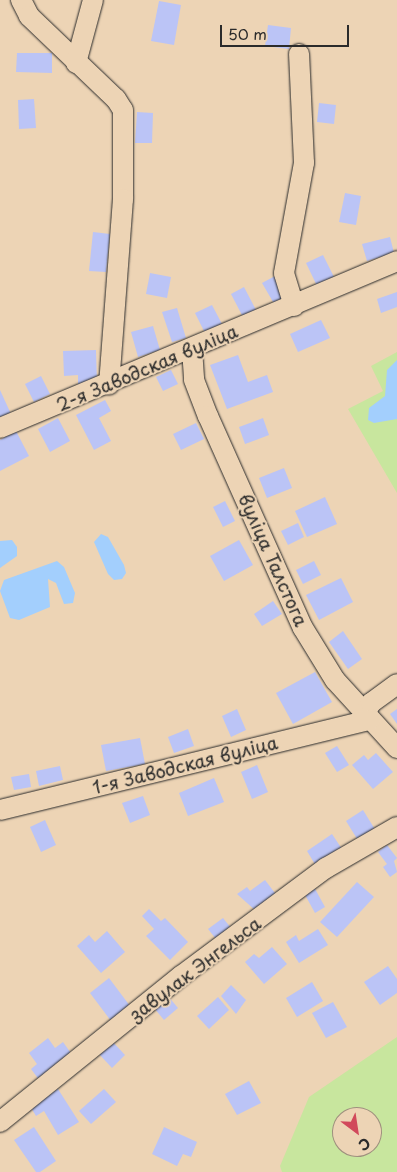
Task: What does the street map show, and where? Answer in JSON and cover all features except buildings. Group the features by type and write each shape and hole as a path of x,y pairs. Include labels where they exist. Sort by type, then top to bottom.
{"street":[{"path":"21,0 29,16 76,63 116,98 123,110 123,199 109,384"},
{"path":"76,63 93,0"},
{"path":"294,306 284,273 304,163 299,54"},
{"name":"2-я Заводская вуліца","path":"0,428 397,262"},
{"name":"вуліца Талстога","path":"192,349 194,380 284,589 335,680 397,748"},
{"path":"367,717 371,703 397,684"},
{"name":"1-я Заводская вуліца","path":"0,810 367,717"},
{"name":"завулак Энгельса","path":"0,1122 181,976 326,868 397,827"}],"green space":[{"path":"397,352 397,493 348,409 383,391 371,366"},
{"path":"397,1037 397,1172 282,1172 280,1166 309,1097"}],"water":[{"path":"397,360 397,419 374,423 368,420 369,408 385,396 387,370"},
{"path":"101,534 108,537 124,565 126,573 122,579 114,580 108,574 94,542"},
{"path":"12,540 17,547 17,556 0,568 0,541"},
{"path":"57,561 64,567 75,593 73,603 64,604 56,583 48,579 50,607 19,620 10,618 0,591 4,580"}]}
